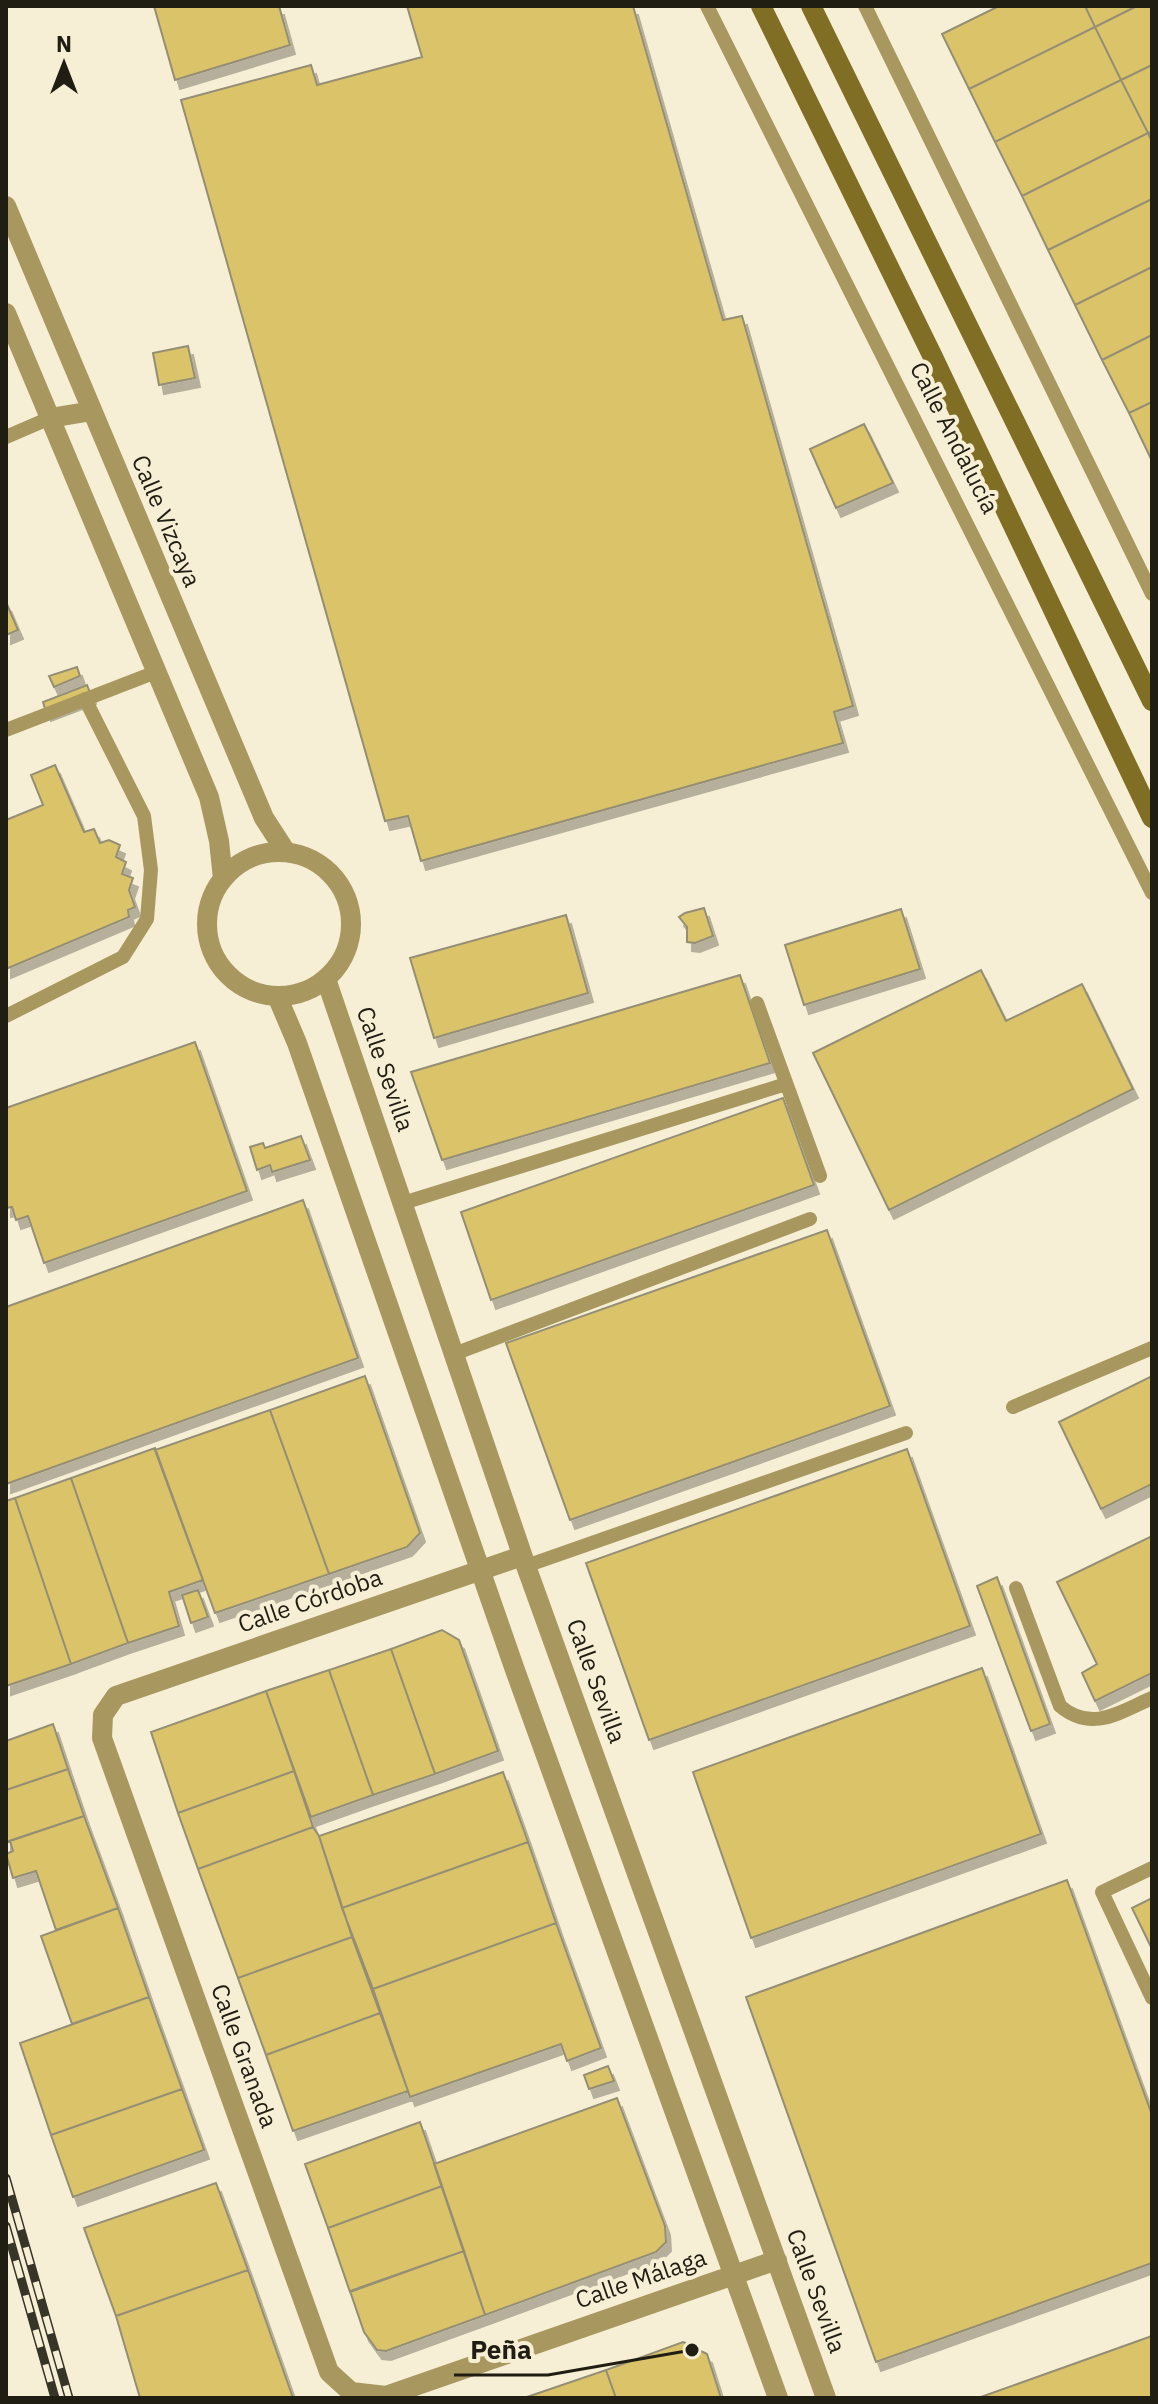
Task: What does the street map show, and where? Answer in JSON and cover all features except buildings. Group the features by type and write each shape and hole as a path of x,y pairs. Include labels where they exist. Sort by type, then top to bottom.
{"main road":[{"name":"Calle Andalucía","path":"761,6 932,355 1152,818"},
{"path":"811,6 1152,701"}],"street":[{"name":"Calle Vizcaya","path":"6,206 264,818 286,852"},
{"path":"6,313 209,797 219,841 223,879"},
{"path":"50,418 92,411"},
{"path":"286,852 304,856 326,869 337,881 349,908 351,925 346,952 326,979 296,994 277,996 242,986 227,974 212,951 207,929 208,912 213,894 234,868 268,853 286,852"},
{"name":"Calle Sevilla","path":"326,979 524,1561 826,2398"},
{"path":"277,996 297,1043 480,1569 778,2398"},
{"name":"Calle Córdoba","path":"116,1696 480,1569 524,1561"},
{"name":"Calle Granada","path":"116,1696 103,1715 102,1738 329,2372 351,2392 386,2396"},
{"name":"Calle Málaga","path":"386,2396 777,2260"}],"lane":[{"name":"Calle Andalucía","path":"707,6 1152,893"},
{"path":"865,6 1152,594"},
{"path":"6,437 50,418"},
{"path":"6,730 156,672"},
{"path":"6,1016 123,957 147,919 151,870 144,816 85,699"},
{"path":"757,1003 820,1176"},
{"path":"403,1203 786,1084"},
{"path":"454,1354 810,1219"},
{"path":"1013,1407 1152,1348"},
{"path":"524,1561 906,1433"},
{"path":"1016,1588 1060,1706 1071,1716 1103,1720 1152,1698"},
{"path":"1152,1868 1102,1892 1152,1998"}],"railway":[{"path":"6,2178 69,2398"},
{"path":"6,2226 55,2398"}],"place":[{"name":"Peña","path":"692,2350"}]}
